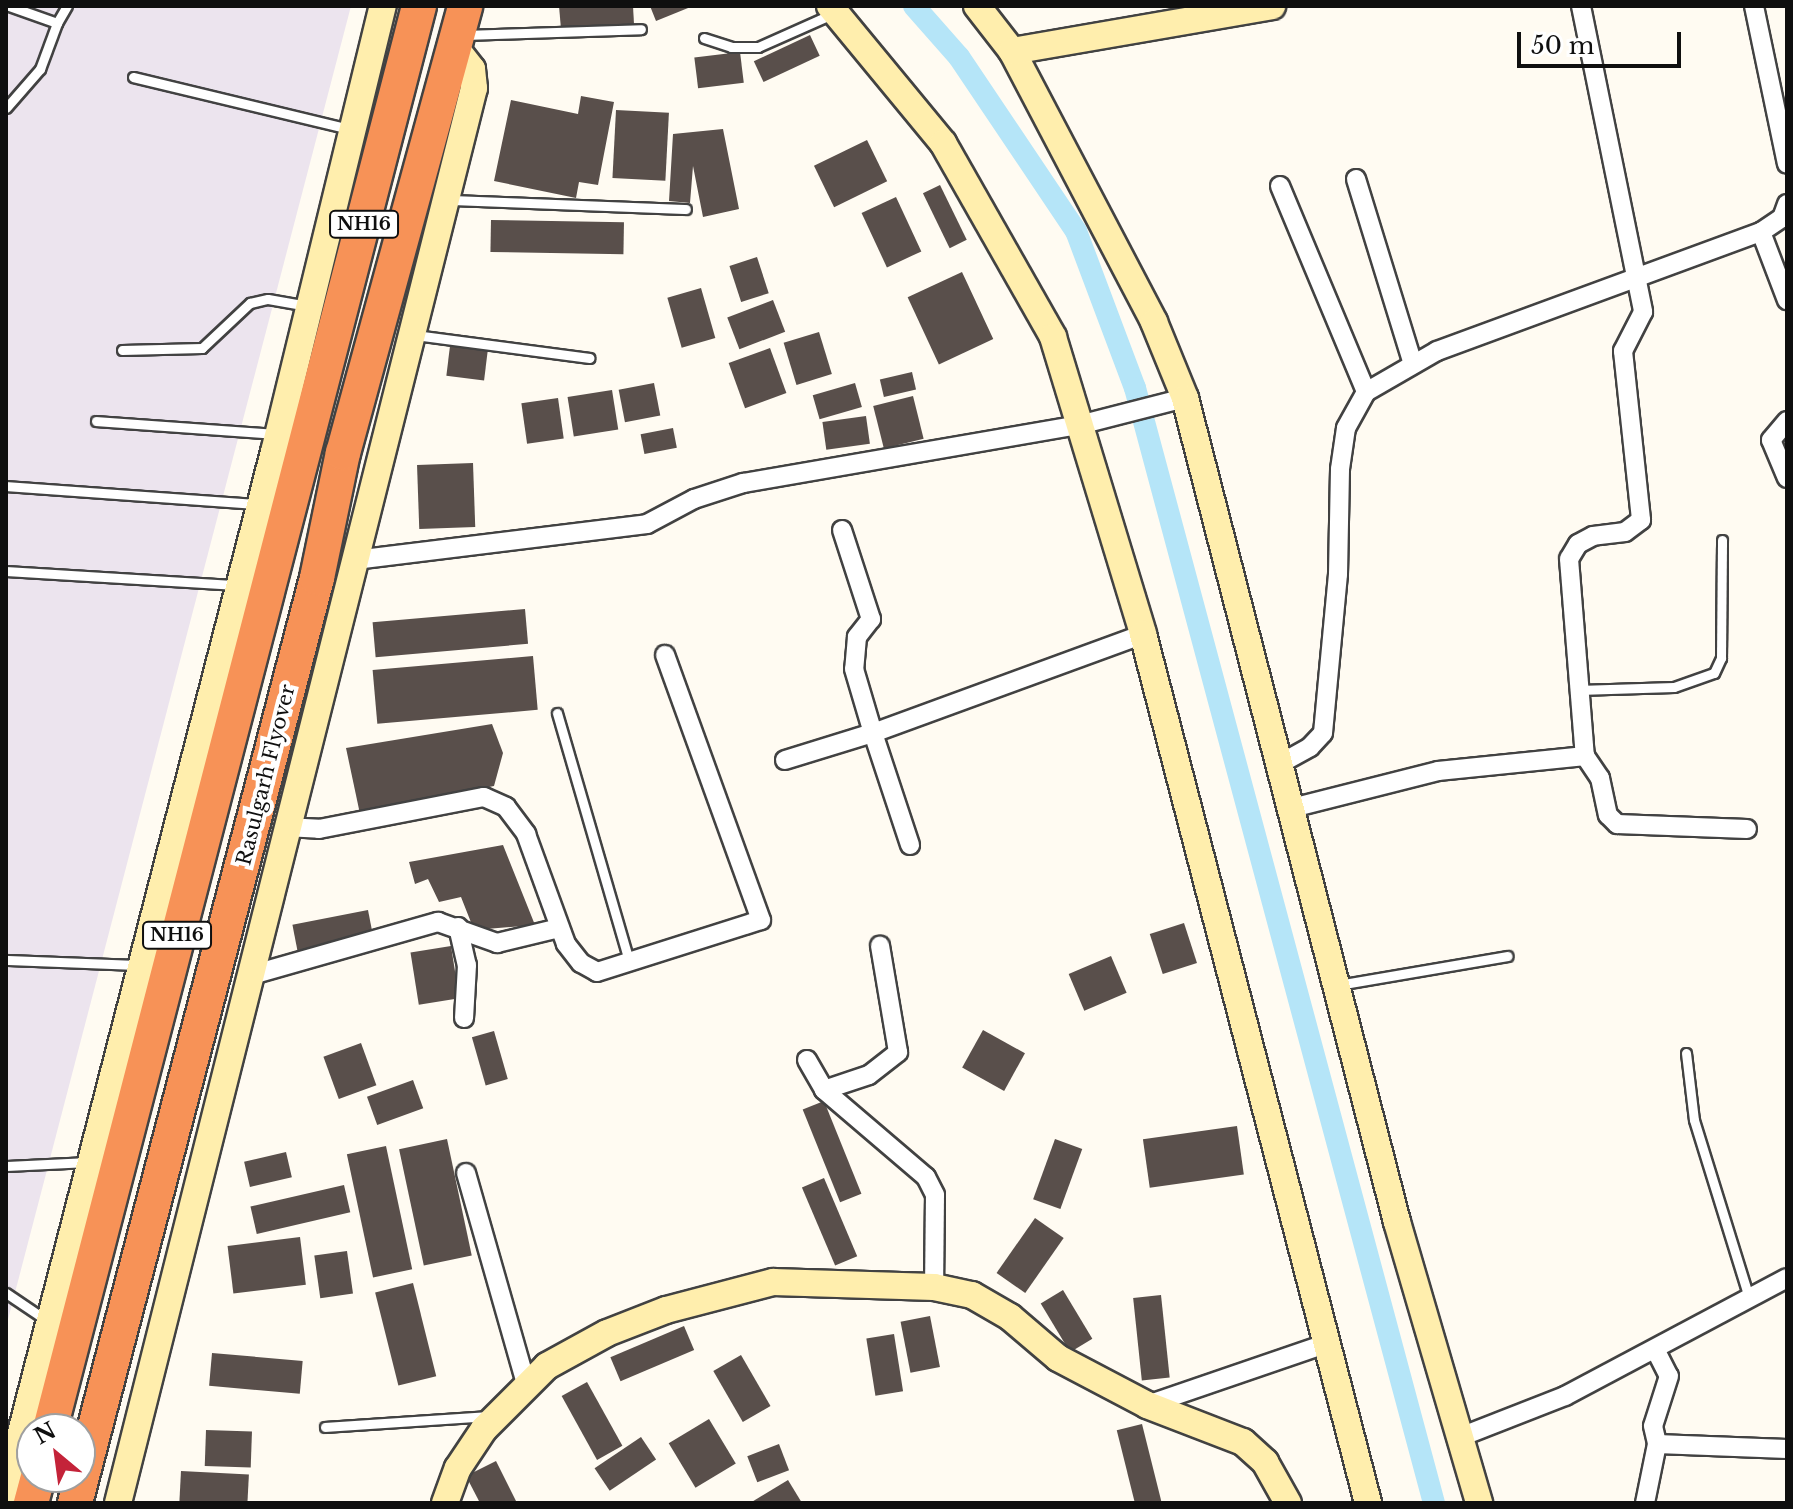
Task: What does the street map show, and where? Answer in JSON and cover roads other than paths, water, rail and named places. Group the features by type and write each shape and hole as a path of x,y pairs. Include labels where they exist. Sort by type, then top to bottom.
{"highway":[{"name":"NH16","path":"54,1413 293,438 419,6"},
{"name":"Rasulgarh Flyover","path":"75,1503 317,578 343,453 459,29"},
{"path":"15,1479 31,1503"}],"street":[{"path":"15,1479 50,1323 261,504 293,438 309,306 383,6"},
{"path":"977,6 1012,51 1154,322 1185,398 1334,985 1479,1503"},
{"path":"1012,51 1272,6"},
{"path":"1581,6 1640,281 1643,312 1623,351 1641,520 1625,532 1578,544 1569,559 1585,756 1600,778 1608,815 1617,824 1747,829"},
{"path":"1754,6 1787,164"},
{"path":"833,9 943,143 1016,264 1092,422 1143,634 1368,1503"},
{"path":"118,1503 285,827 474,88 472,69 459,29"},
{"path":"1356,179 1413,364"},
{"path":"1280,186 1366,392"},
{"path":"1276,766 1310,747 1323,733 1338,574 1340,469 1346,428 1366,392 1413,364 1640,281 1761,232 1785,213"},
{"path":"1761,232 1787,300"},
{"path":"355,560 647,524 694,499 756,480 1092,422 1185,398"},
{"path":"1787,421 1771,440 1787,478"},
{"path":"842,530 871,619 857,637 854,669 910,845"},
{"path":"785,760 873,733 1143,634"},
{"path":"285,827 319,829 484,797 506,807 526,834 559,928 581,963 597,972 630,964 691,939 761,920 665,655"},
{"path":"1288,809 1438,771 1585,756"},
{"path":"248,976 438,922 458,927 475,939 497,943 559,928"},
{"path":"458,927 467,965 464,1018"},
{"path":"824,1090 869,1075 898,1052 880,946"},
{"path":"807,1060 824,1090 926,1177 935,1195 934,1287"},
{"path":"466,1173 526,1383"},
{"path":"1460,1437 1565,1396 1787,1278"},
{"path":"445,1503 458,1468 497,1415 526,1383 607,1333 722,1292 773,1282 934,1287 972,1295 1010,1317 1058,1358 1147,1405 1243,1442 1265,1462 1288,1503"},
{"path":"1147,1405 1328,1343"},
{"path":"1645,1503 1657,1444 1653,1426 1669,1376 1655,1349"},
{"path":"1657,1444 1787,1449"}],"lane":[{"path":"9,6 57,23"},
{"path":"6,108 40,69 57,23 67,6"},
{"path":"704,38 731,47 758,47 833,9"},
{"path":"459,29 641,29"},
{"path":"133,77 353,130"},
{"path":"447,200 686,209"},
{"path":"122,350 202,348 250,303 268,299 309,306"},
{"path":"412,335 589,358"},
{"path":"96,421 293,438"},
{"path":"6,486 261,504"},
{"path":"1578,690 1674,687 1714,673 1721,658 1722,540"},
{"path":"6,571 240,586"},
{"path":"557,713 630,964"},
{"path":"1334,985 1508,956"},
{"path":"6,960 143,965"},
{"path":"1686,1053 1694,1120 1749,1298"},
{"path":"6,1166 92,1162"},
{"path":"6,1293 50,1323"},
{"path":"325,1427 497,1415"}],"waterway":[{"path":"914,6 959,57 1076,231 1135,388 1434,1503"}]}
